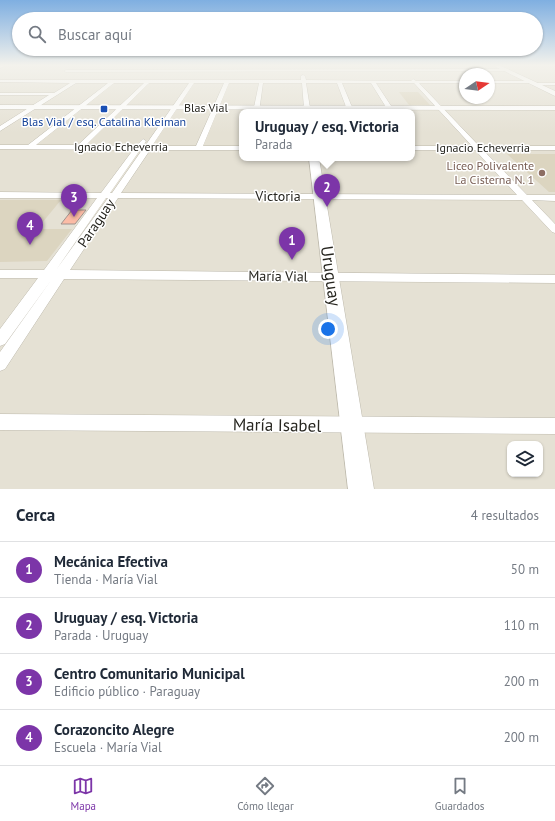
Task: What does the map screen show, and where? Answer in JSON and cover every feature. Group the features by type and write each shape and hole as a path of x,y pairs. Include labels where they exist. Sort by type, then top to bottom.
{"street":[{"path":"0,129 64,88"},
{"path":"30,147 104,88"},
{"path":"80,147 141,88"},
{"name":"Paraguay","path":"0,364 62,274 110,195 186,88"},
{"path":"199,148 225,88"},
{"path":"256,109 260,88"},
{"path":"303,88 307,109"},
{"path":"342,88 351,109"},
{"path":"377,88 390,109"},
{"path":"420,88 555,230"},
{"path":"544,88 553,92"},
{"path":"0,94 55,94"},
{"name":"Blas Vial","path":"0,107 239,109"},
{"name":"Blas Vial","path":"415,109 555,108"},
{"name":"Ignacio Echeverria","path":"415,146 555,148"},
{"name":"Ignacio Echeverria","path":"0,147 239,148"},
{"name":"Uruguay","path":"314,161 361,489"},
{"name":"Victoria","path":"0,195 555,198"},
{"name":"Paraguay","path":"0,340 48,274 110,195"},
{"name":"María Vial","path":"0,274 555,279"},
{"name":"María Isabel","path":"0,422 352,426 555,426"}],"shaded area":[{"path":"399,92 418,92 430,105 409,105"},
{"name":"Liceo Polivalente La Cisterna N. 1","path":"507,154 555,154 555,192 549,192"},
{"path":"0,200 61,200 37,229 72,229 47,261 0,262"}],"building":[{"path":"72,210 86,210 75,224 61,224"}],"place":[{"name":"Blas Vial / esq. Catalina Kleiman","path":"104,109"},
{"name":"Liceo Polivalente La Cisterna N. 1","path":"542,173"},
{"name":"Uruguay / esq. Victoria","path":"327,207"},
{"name":"Centro Comunitario Municipal","path":"74,217"},
{"name":"Corazoncito Alegre","path":"30,245"},
{"name":"Mecánica Efectiva","path":"292,260"}]}
